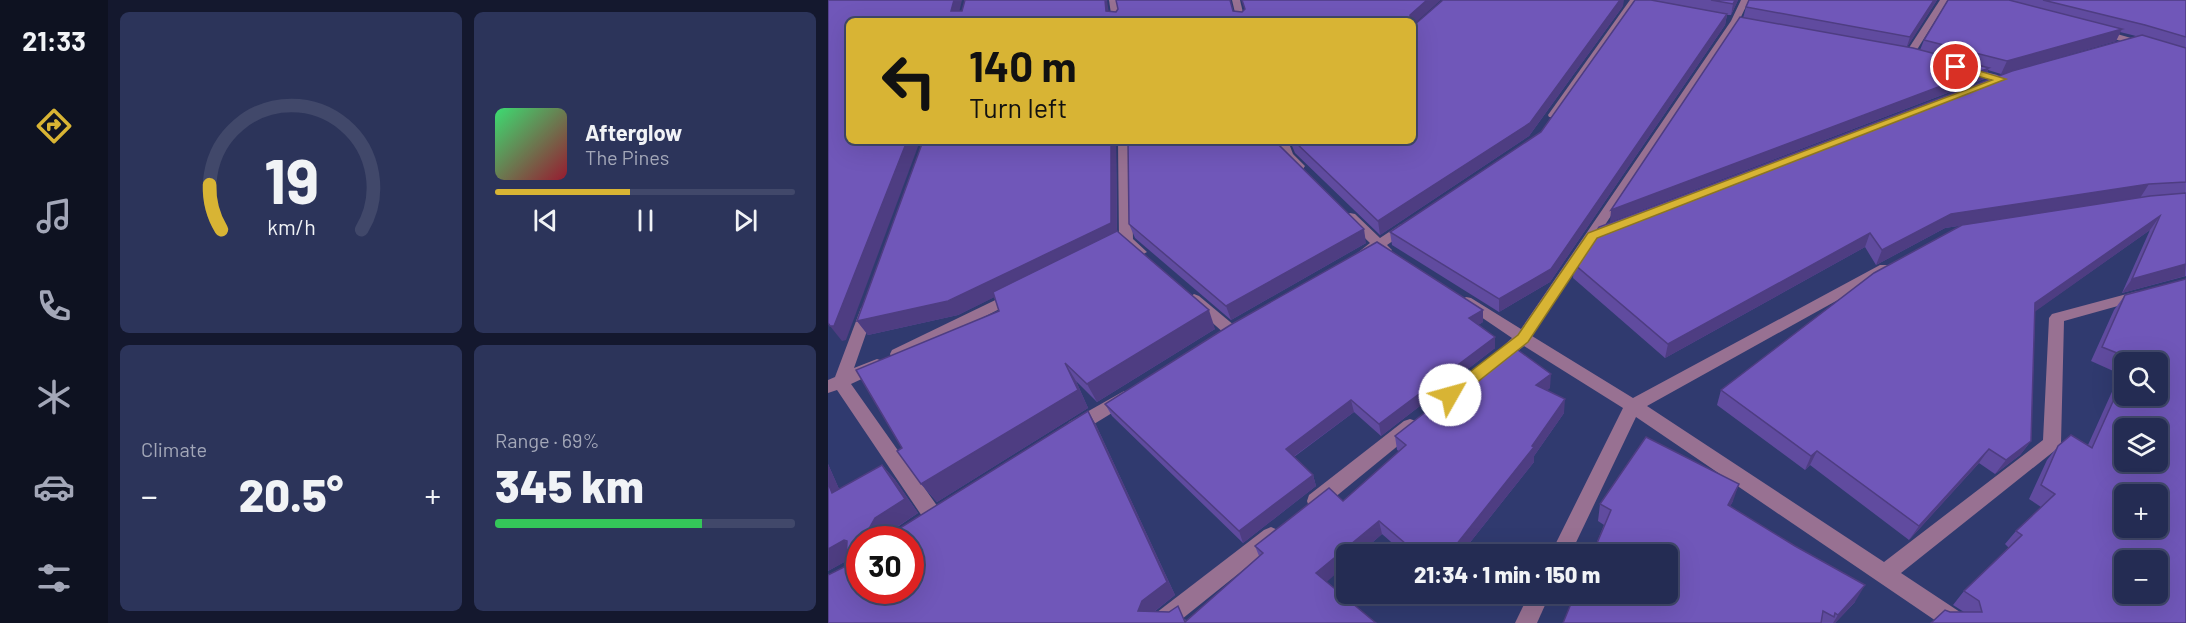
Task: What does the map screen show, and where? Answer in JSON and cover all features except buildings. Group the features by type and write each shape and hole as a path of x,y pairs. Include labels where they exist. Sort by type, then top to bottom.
{"street":[{"path":"1113,0 1116,18"},
{"path":"1236,0 1240,18"},
{"path":"1485,368 1523,338 1735,21 1745,0"},
{"path":"1910,54 1944,0"},
{"path":"1542,131 1633,1"},
{"path":"2089,29 2186,57"},
{"path":"2113,47 2135,41"},
{"path":"1899,52 1922,58"},
{"path":"1956,67 2007,78 1979,88"},
{"path":"1124,144 1121,242 1152,262"},
{"path":"1283,144 1288,155 1312,180"},
{"path":"1337,204 1379,245 1398,258"},
{"path":"1349,262 1418,219"},
{"path":"1592,236 1614,227"},
{"path":"1565,544 1633,406 1899,261"},
{"path":"835,385 1031,288"},
{"path":"1883,575 2052,442 2057,318 2154,292"},
{"path":"1187,293 1230,330"},
{"path":"835,385 873,295"},
{"path":"1455,295 1633,406 1958,623"},
{"path":"835,385 933,516"},
{"path":"1062,435 1141,386"},
{"path":"1300,513 1420,418"},
{"path":"1160,623 1281,528"},
{"path":"1526,623 1535,604"}],"route":[{"path":"1450,395 1523,338 1592,236 2001,79 1956,67"}]}
